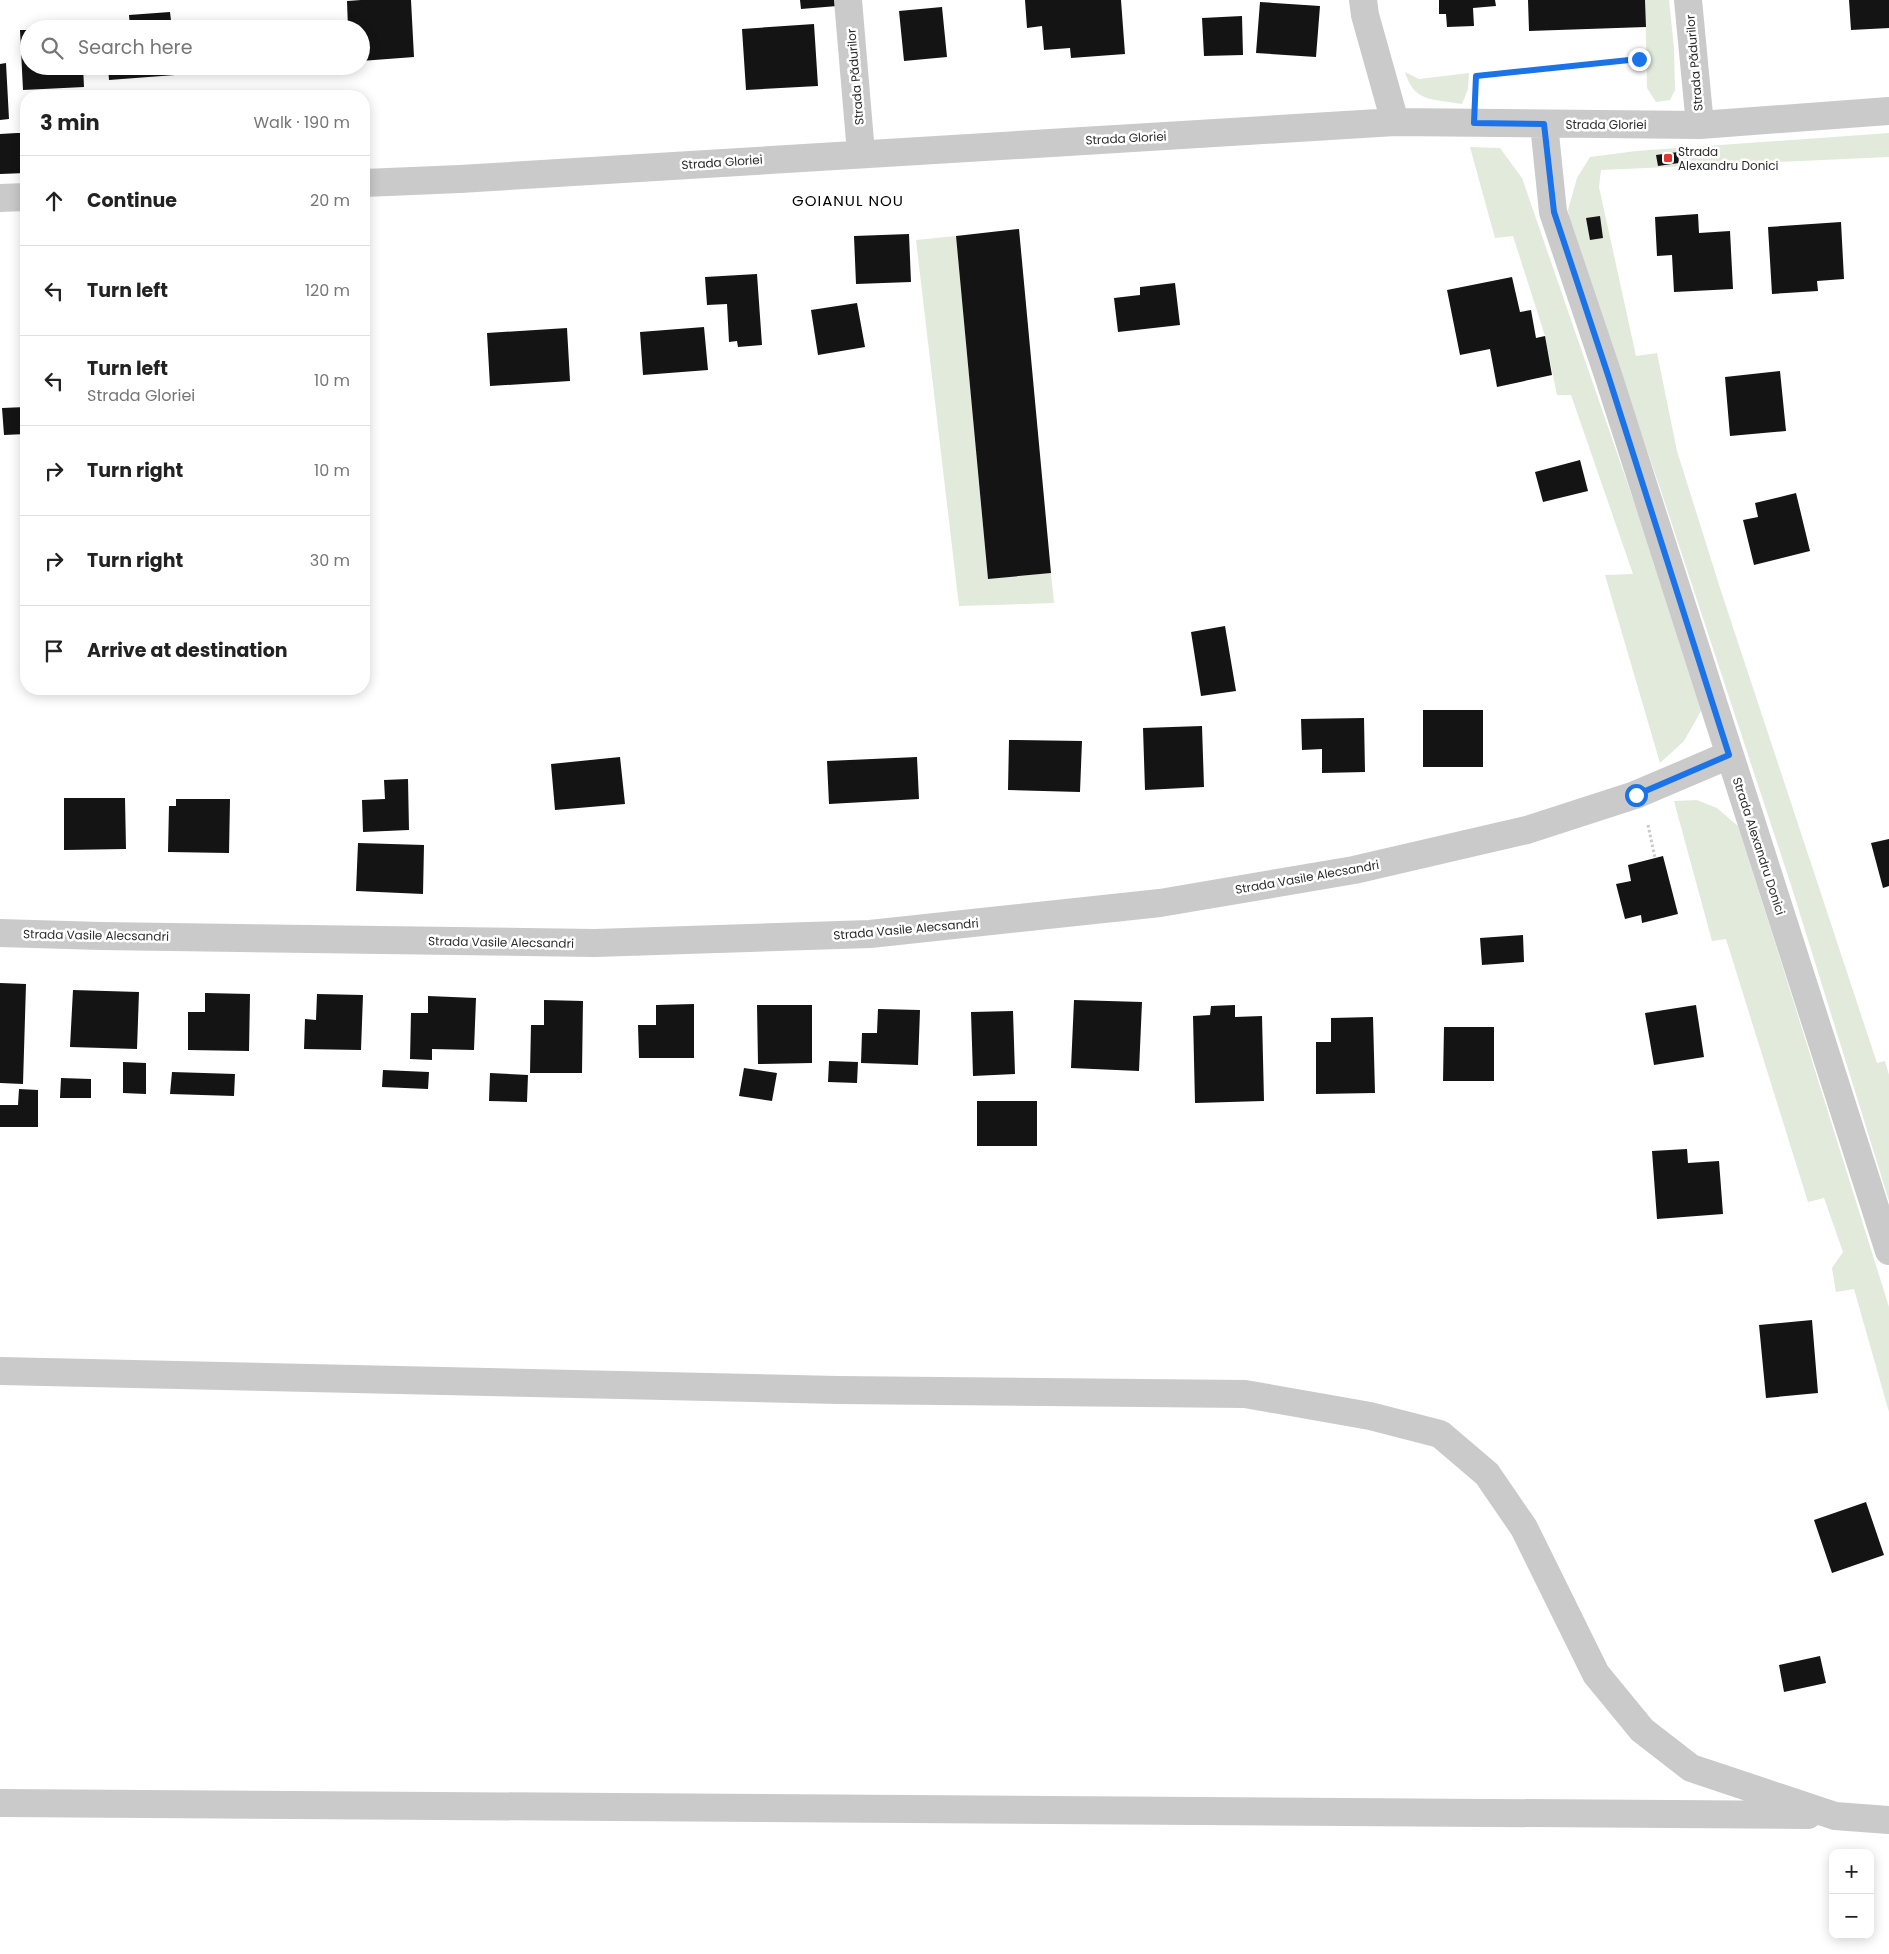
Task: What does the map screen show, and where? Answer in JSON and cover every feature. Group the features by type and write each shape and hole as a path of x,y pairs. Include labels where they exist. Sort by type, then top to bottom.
{"street":[{"name":"Strada Pădurilor","path":"848,0 861,154"},
{"path":"1363,0 1365,15 1395,122"},
{"name":"Strada Pădurilor","path":"1688,0 1700,125"},
{"name":"Strada Gloriei","path":"370,183 460,179 1395,122 1700,125 1889,111"},
{"name":"Strada Alexandru Donici","path":"1544,124 1554,212 1889,1251"},
{"path":"0,198 20,197"},
{"name":"Strada Vasile Alecsandri","path":"0,933 595,943 870,934 1160,903 1354,870 1527,830 1636,795 1729,755"},
{"path":"0,1371 838,1390 1245,1394 1370,1416 1440,1434 1487,1474 1524,1528 1596,1674 1642,1730 1691,1768 1835,1816"},
{"path":"0,1803 1835,1816 1889,1820"}],"path":[{"path":"1474,123 1476,76 1639,59"}],"green space":[{"path":"1645,0 1669,0 1674,48 1675,90 1670,100 1656,102 1647,88"},
{"path":"1405,72 1419,79 1469,73 1468,89 1462,104 1426,98 1414,89"},
{"path":"1889,133 1889,157 1601,170 1599,187 1636,356 1657,353 1677,451 1720,588 1877,1063 1885,1061 1889,1075 1889,1201 1791,885 1660,488 1571,230 1568,210 1577,178 1590,157 1636,151"},
{"path":"1470,147 1500,148 1522,178 1700,693 1701,711 1684,741 1660,763 1605,575 1633,574 1571,395 1557,395 1545,336 1513,236 1495,238"},
{"path":"956,236 988,579 1051,573 1054,603 959,606 916,240"},
{"path":"1697,800 1717,808 1738,826 1778,952 1889,1307 1889,1412 1854,1289 1836,1292 1832,1268 1843,1252 1824,1198 1808,1202 1726,939 1712,941 1674,801"}],"building":[{"path":"411,0 414,57 370,60 370,20 348,20 347,1"},
{"path":"800,0 836,0 837,6 801,9"},
{"path":"1025,0 1121,0 1125,54 1071,58 1070,48 1044,50 1042,26 1027,28"},
{"path":"1439,0 1495,0 1496,6 1473,8 1474,26 1447,27 1446,14 1439,14"},
{"path":"1528,0 1645,0 1646,27 1529,31"},
{"path":"1849,0 1889,0 1889,28 1851,30"},
{"path":"1260,2 1320,6 1316,57 1256,53"},
{"path":"942,7 947,57 904,61 899,11"},
{"path":"170,12 171,20 129,20 129,15"},
{"path":"1242,16 1243,55 1204,56 1202,18"},
{"path":"814,24 818,86 746,90 742,29"},
{"path":"6,63 9,119 0,120 0,64"},
{"path":"22,75 83,75 84,87 23,90"},
{"path":"109,75 175,75 109,80"},
{"path":"20,133 20,173 0,174 0,134"},
{"path":"1678,152 1679,163 1658,166 1656,155"},
{"path":"1698,214 1699,233 1730,231 1733,289 1674,292 1672,255 1657,256 1655,217"},
{"path":"1600,216 1603,238 1590,240 1586,218"},
{"path":"1841,222 1844,279 1817,281 1818,291 1772,294 1768,227"},
{"path":"1019,229 1051,573 988,579 956,236"},
{"path":"909,234 911,282 856,284 854,236"},
{"path":"757,274 762,345 738,347 737,341 729,342 727,304 707,305 705,277"},
{"path":"1512,277 1520,312 1531,310 1536,338 1545,336 1552,375 1497,387 1490,349 1460,355 1447,290"},
{"path":"1175,283 1180,325 1118,332 1114,298 1140,295 1140,287"},
{"path":"857,303 865,347 818,355 811,310"},
{"path":"704,327 708,370 643,375 640,332"},
{"path":"567,328 570,381 490,386 487,333"},
{"path":"1780,371 1786,431 1730,436 1725,377"},
{"path":"20,407 20,434 4,435 2,408"},
{"path":"1580,460 1588,491 1543,502 1535,472"},
{"path":"1796,493 1810,551 1754,565 1743,520 1758,517 1755,503"},
{"path":"1225,626 1236,691 1201,696 1191,632"},
{"path":"1423,710 1483,710 1483,767 1423,767"},
{"path":"1364,718 1365,772 1322,773 1322,749 1302,750 1301,719"},
{"path":"1202,726 1204,787 1145,790 1143,728"},
{"path":"1009,740 1082,741 1080,792 1008,790"},
{"path":"620,757 625,804 555,810 551,764"},
{"path":"917,757 919,799 829,804 827,761"},
{"path":"408,779 409,830 363,832 362,800 385,799 384,780"},
{"path":"64,798 125,798 126,849 64,850"},
{"path":"176,799 230,799 229,853 168,852 169,806 176,806"},
{"path":"1889,839 1889,886 1883,888 1871,843"},
{"path":"358,843 424,845 423,894 356,891"},
{"path":"1663,856 1678,914 1642,923 1641,915 1625,919 1616,884 1631,881 1628,865"},
{"path":"1523,935 1524,962 1482,965 1480,938"},
{"path":"0,983 26,984 23,1084 0,1083"},
{"path":"73,990 139,992 137,1049 70,1047"},
{"path":"205,993 250,994 249,1051 188,1050 188,1012 205,1012"},
{"path":"317,994 363,995 361,1050 304,1049 305,1019 316,1020"},
{"path":"428,996 476,998 474,1050 432,1049 432,1060 410,1059 411,1013 428,1013"},
{"path":"544,1000 583,1001 582,1073 530,1073 531,1025 544,1025"},
{"path":"1074,1000 1142,1002 1139,1071 1071,1068"},
{"path":"694,1004 694,1058 639,1058 638,1025 656,1025 656,1005"},
{"path":"757,1005 812,1005 812,1063 758,1064"},
{"path":"1235,1005 1235,1017 1262,1016 1264,1101 1195,1103 1193,1016 1210,1015 1211,1006"},
{"path":"1696,1005 1704,1057 1654,1065 1645,1013"},
{"path":"878,1009 920,1010 918,1065 861,1063 862,1033 877,1033"},
{"path":"1013,1011 1015,1074 973,1076 971,1012"},
{"path":"1373,1017 1375,1093 1316,1094 1316,1042 1331,1042 1331,1018"},
{"path":"1444,1027 1494,1027 1494,1081 1443,1081"},
{"path":"829,1061 858,1062 857,1083 828,1082"},
{"path":"123,1062 146,1063 146,1094 123,1093"},
{"path":"744,1068 777,1073 772,1101 739,1096"},
{"path":"383,1070 429,1072 428,1089 382,1087"},
{"path":"172,1072 235,1074 234,1096 170,1094"},
{"path":"490,1073 528,1075 527,1102 489,1101"},
{"path":"61,1078 91,1079 91,1098 60,1098"},
{"path":"19,1089 38,1090 38,1127 0,1127 0,1105 18,1105"},
{"path":"977,1101 1037,1101 1037,1146 977,1146"},
{"path":"1687,1149 1688,1163 1719,1161 1723,1214 1657,1219 1652,1151"},
{"path":"1812,1320 1818,1393 1766,1398 1759,1325"},
{"path":"1866,1502 1884,1555 1832,1573 1814,1520"},
{"path":"1820,1656 1826,1683 1784,1692 1779,1665"}],"place":[{"name":"Strada Alexandru Donici","path":"1668,158"}],"district":[{"name":"GOIANUL NOU","path":"848,200"}],"route":[{"path":"1636,795 1729,755 1554,212 1544,124 1474,123 1476,76 1639,59"}]}
